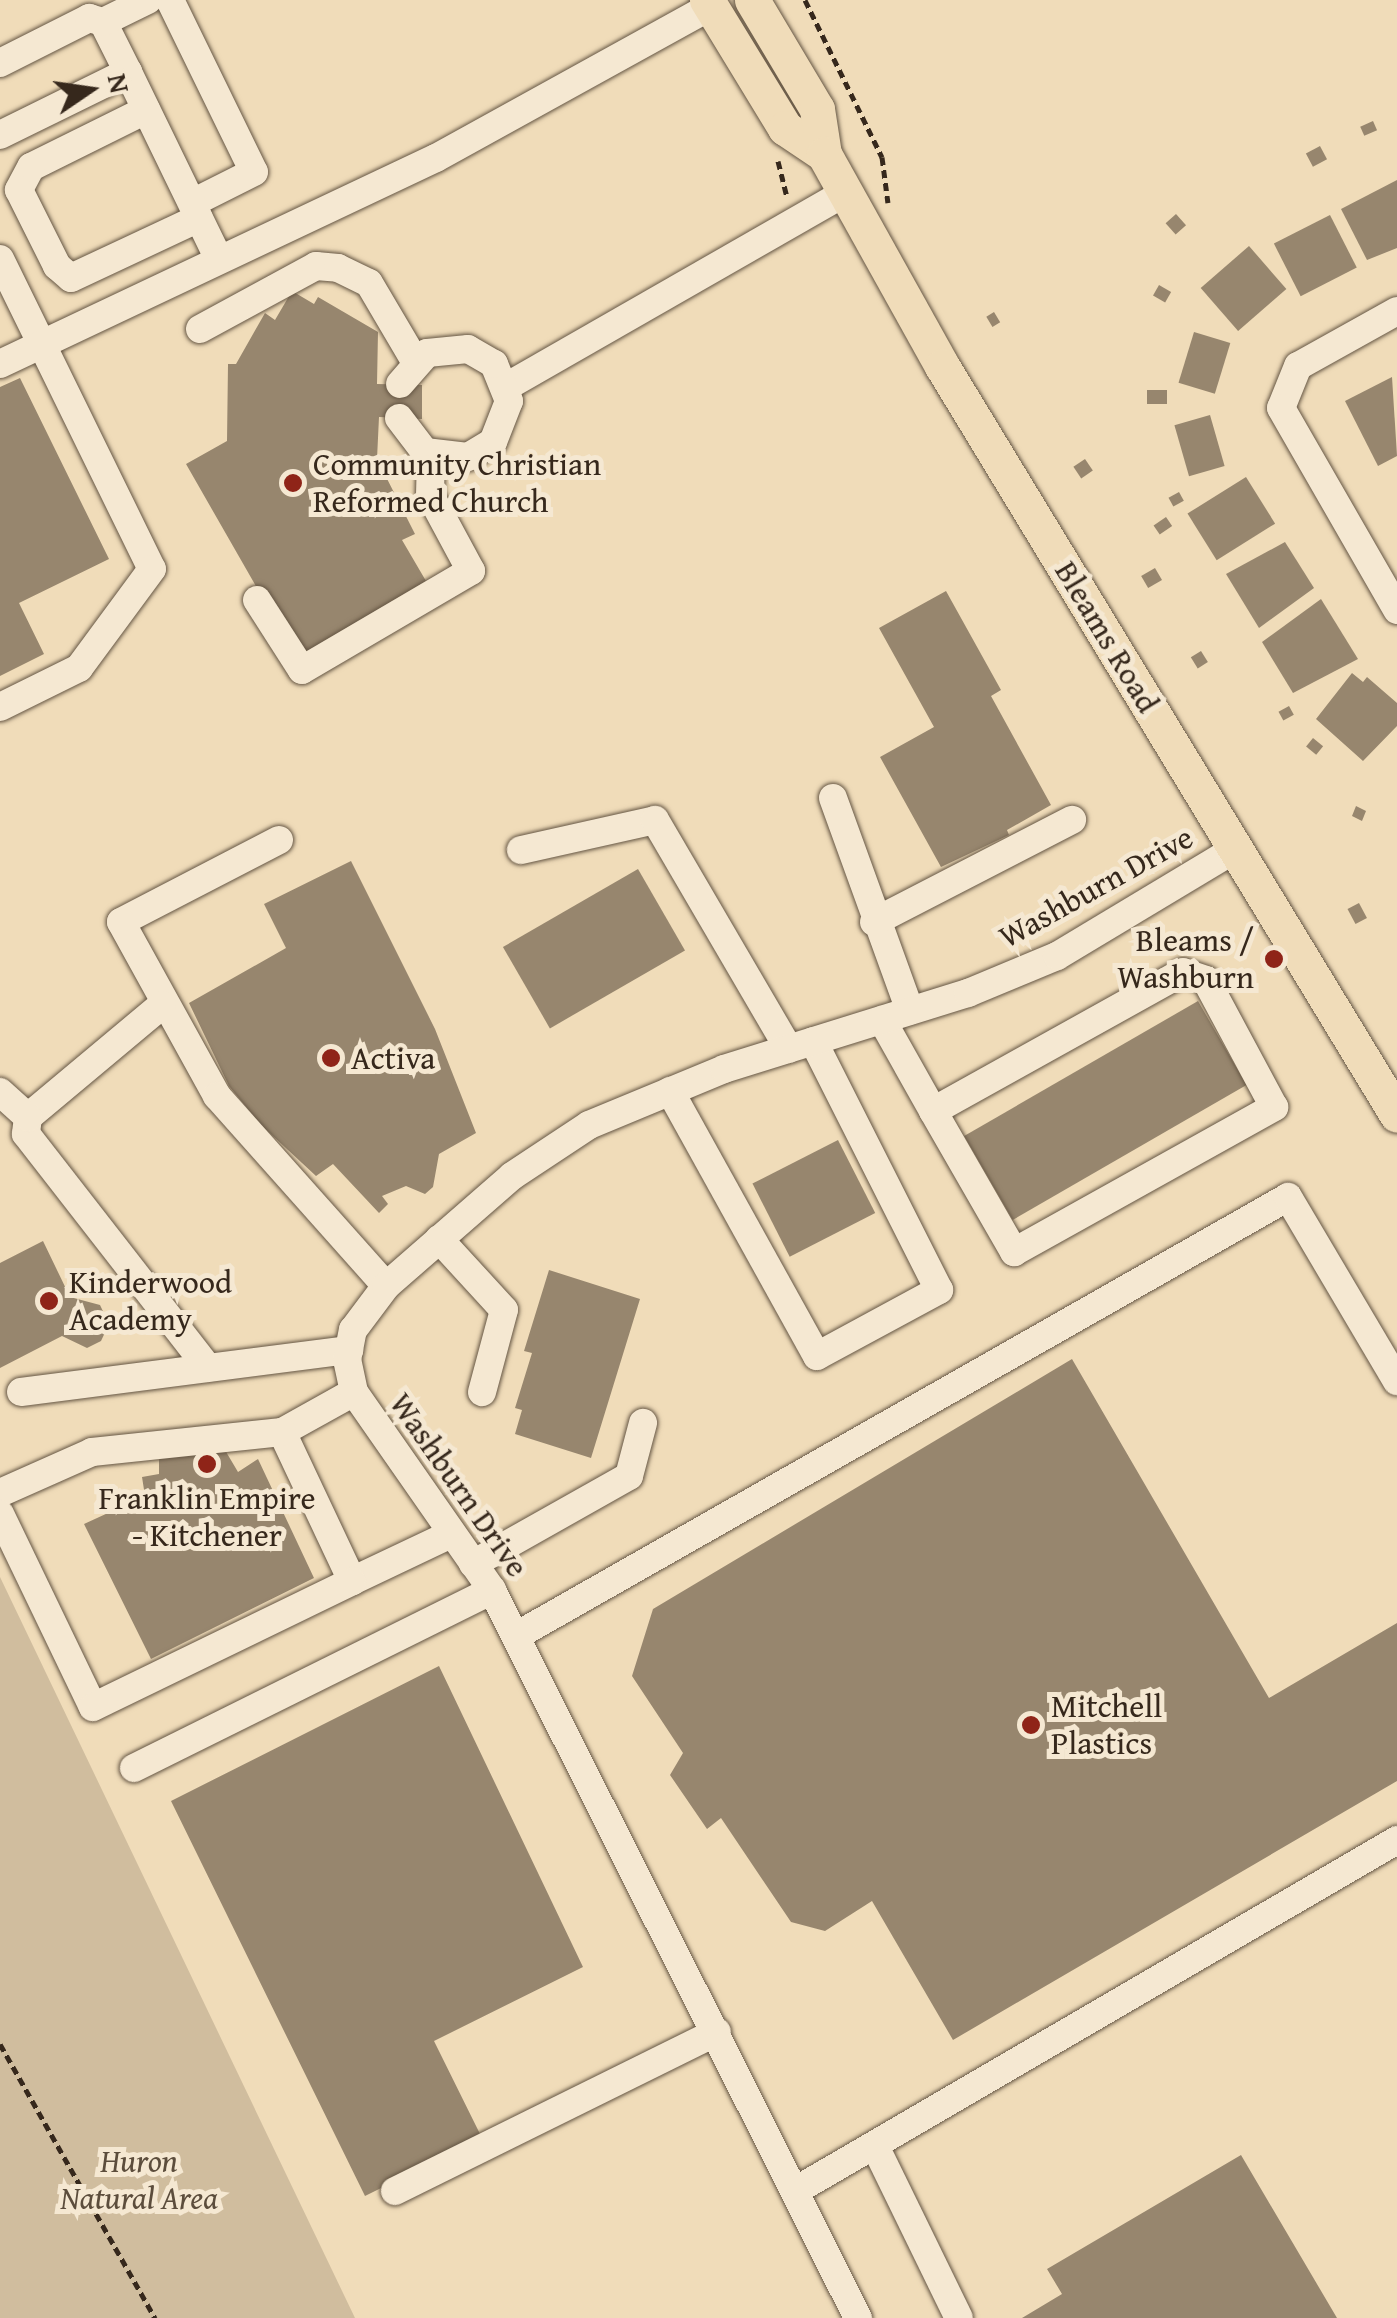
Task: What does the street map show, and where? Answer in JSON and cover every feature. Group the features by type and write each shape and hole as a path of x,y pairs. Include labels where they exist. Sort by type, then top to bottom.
{"main road":[{"name":"Bleams Road","path":"752,0 817,109 824,154 875,246 1397,1114"},
{"name":"Bleams Road","path":"709,3 786,128 824,154"}],"street":[{"path":"0,63 89,18 103,22 148,0"},
{"path":"146,110 31,167 19,190 62,274 72,278 195,210 254,172 170,0"},
{"path":"0,364 218,256 436,158 709,3"},
{"path":"103,22 218,256"},
{"path":"0,135 128,72"},
{"path":"506,387 845,193"},
{"path":"0,258 152,569 79,668 0,707"},
{"path":"200,329 316,266 338,268 369,283 407,373 440,348 468,349 494,364 506,387 507,416 493,442 468,457 431,454 413,443 399,418"},
{"path":"1397,311 1298,366 1282,408 1397,610"},
{"path":"258,600 302,670 471,571 430,495 431,454"},
{"path":"833,798 874,922 910,1011"},
{"path":"521,850 654,820 801,1045 939,1290 817,1356 670,1091"},
{"path":"874,922 1072,820"},
{"path":"279,840 121,922 162,1005 217,1096 386,1286"},
{"name":"Washburn Drive","path":"858,2318 492,1590 354,1392 349,1350 353,1330 386,1286 439,1239 512,1176 589,1125 670,1091 910,1011 1057,956 1236,849"},
{"path":"882,1020 933,1112 1014,1252 1274,1107 1206,980 1183,972 933,1112"},
{"path":"162,1005 28,1117 26,1134 208,1368"},
{"path":"0,1092 28,1117"},
{"path":"516,1636 1288,1197 1397,1381"},
{"path":"439,1239 504,1310 482,1392"},
{"path":"21,1392 349,1350"},
{"path":"0,1492 92,1452 282,1432 354,1392"},
{"path":"473,1564 629,1476 643,1423"},
{"path":"282,1432 352,1581"},
{"path":"0,1514 93,1708 451,1534"},
{"path":"134,1768 492,1590"},
{"path":"795,2191 1397,1840"},
{"path":"396,2191 716,2032"},
{"path":"875,2146 959,2318"}],"path":[{"path":"805,0 889,176 875,246"},
{"path":"0,2044 155,2318"}],"green space":[{"name":"Huron Natural Area","path":"0,1577 355,2318 0,2318"}],"building":[{"path":"1373,121 1377,130 1364,136 1360,127"},
{"path":"1320,146 1327,159 1313,167 1306,154"},
{"path":"1397,180 1397,248 1367,260 1341,209"},
{"path":"1176,214 1186,225 1176,235 1166,223"},
{"path":"1330,215 1357,268 1301,296 1274,244"},
{"path":"1249,246 1286,289 1238,331 1201,288"},
{"path":"1159,285 1171,292 1165,302 1153,295"},
{"name":"Community Christian Reformed Church","path":"292,291 314,304 318,297 378,332 377,384 422,385 422,419 379,417 377,459 415,534 402,540 426,581 297,658 186,464 227,441 228,364 236,364 265,313 275,320"},
{"path":"994,312 1000,322 992,327 986,317"},
{"path":"1194,332 1230,343 1215,394 1179,383"},
{"path":"1392,377 1397,456 1378,466 1345,401"},
{"path":"20,378 109,559 19,603 44,654 0,676 0,387"},
{"path":"1147,390 1167,390 1167,404 1147,404"},
{"path":"1210,415 1225,466 1189,476 1174,425"},
{"path":"1085,459 1093,471 1081,478 1073,467"},
{"path":"1246,477 1275,524 1217,560 1187,514"},
{"path":"1179,492 1184,501 1173,507 1169,498"},
{"path":"1166,517 1172,526 1160,535 1154,525"},
{"path":"1285,542 1314,588 1259,628 1226,574"},
{"path":"1155,568 1162,580 1148,588 1141,576"},
{"path":"946,591 1001,690 991,696 1051,805 1007,830 1009,835 941,867 880,757 934,727 879,628"},
{"path":"1321,599 1358,659 1293,693 1262,642"},
{"path":"1201,651 1208,662 1198,668 1191,657"},
{"path":"1352,673 1363,682 1367,677 1397,703 1397,726 1363,761 1316,719"},
{"path":"1289,706 1294,715 1283,721 1279,712"},
{"path":"1313,738 1323,746 1316,755 1306,747"},
{"path":"1356,806 1366,811 1362,821 1352,816"},
{"name":"Activa","path":"351,861 435,1029 476,1133 439,1154 433,1187 425,1194 406,1186 382,1196 388,1204 379,1213 333,1164 316,1176 260,1124 229,1086 189,1003 286,948 264,904"},
{"path":"638,869 685,950 550,1028 503,947"},
{"path":"1359,903 1367,918 1356,924 1348,909"},
{"path":"1198,1001 1246,1085 1013,1220 964,1136"},
{"path":"838,1140 875,1213 790,1257 752,1184"},
{"path":"43,1241 70,1297 100,1305 109,1324 101,1341 87,1348 62,1336 0,1368 0,1263"},
{"path":"549,1270 640,1299 591,1458 515,1434 522,1410 515,1408 532,1353 524,1351"},
{"name":"Mitchell Plastics","path":"1072,1359 1269,1698 1397,1623 1397,1781 953,2040 872,1901 825,1931 791,1922 721,1818 707,1829 670,1775 683,1753 632,1676 653,1609"},
{"path":"222,1445 238,1472 258,1459 314,1578 151,1659 84,1524 145,1496 142,1477 159,1474 159,1456"},
{"path":"439,1666 583,1967 434,2041 482,2138 365,2196 171,1801"},
{"path":"1241,2155 1337,2318 1022,2318 1062,2294 1047,2269"}],"place":[{"name":"Community Christian Reformed Church","path":"293,483"},
{"name":"Bleams / Washburn","path":"1274,959"},
{"name":"Activa","path":"331,1058"},
{"name":"Kinderwood Academy","path":"49,1301"},
{"name":"Franklin Empire - Kitchener","path":"207,1464"},
{"name":"Mitchell Plastics","path":"1031,1725"}]}
